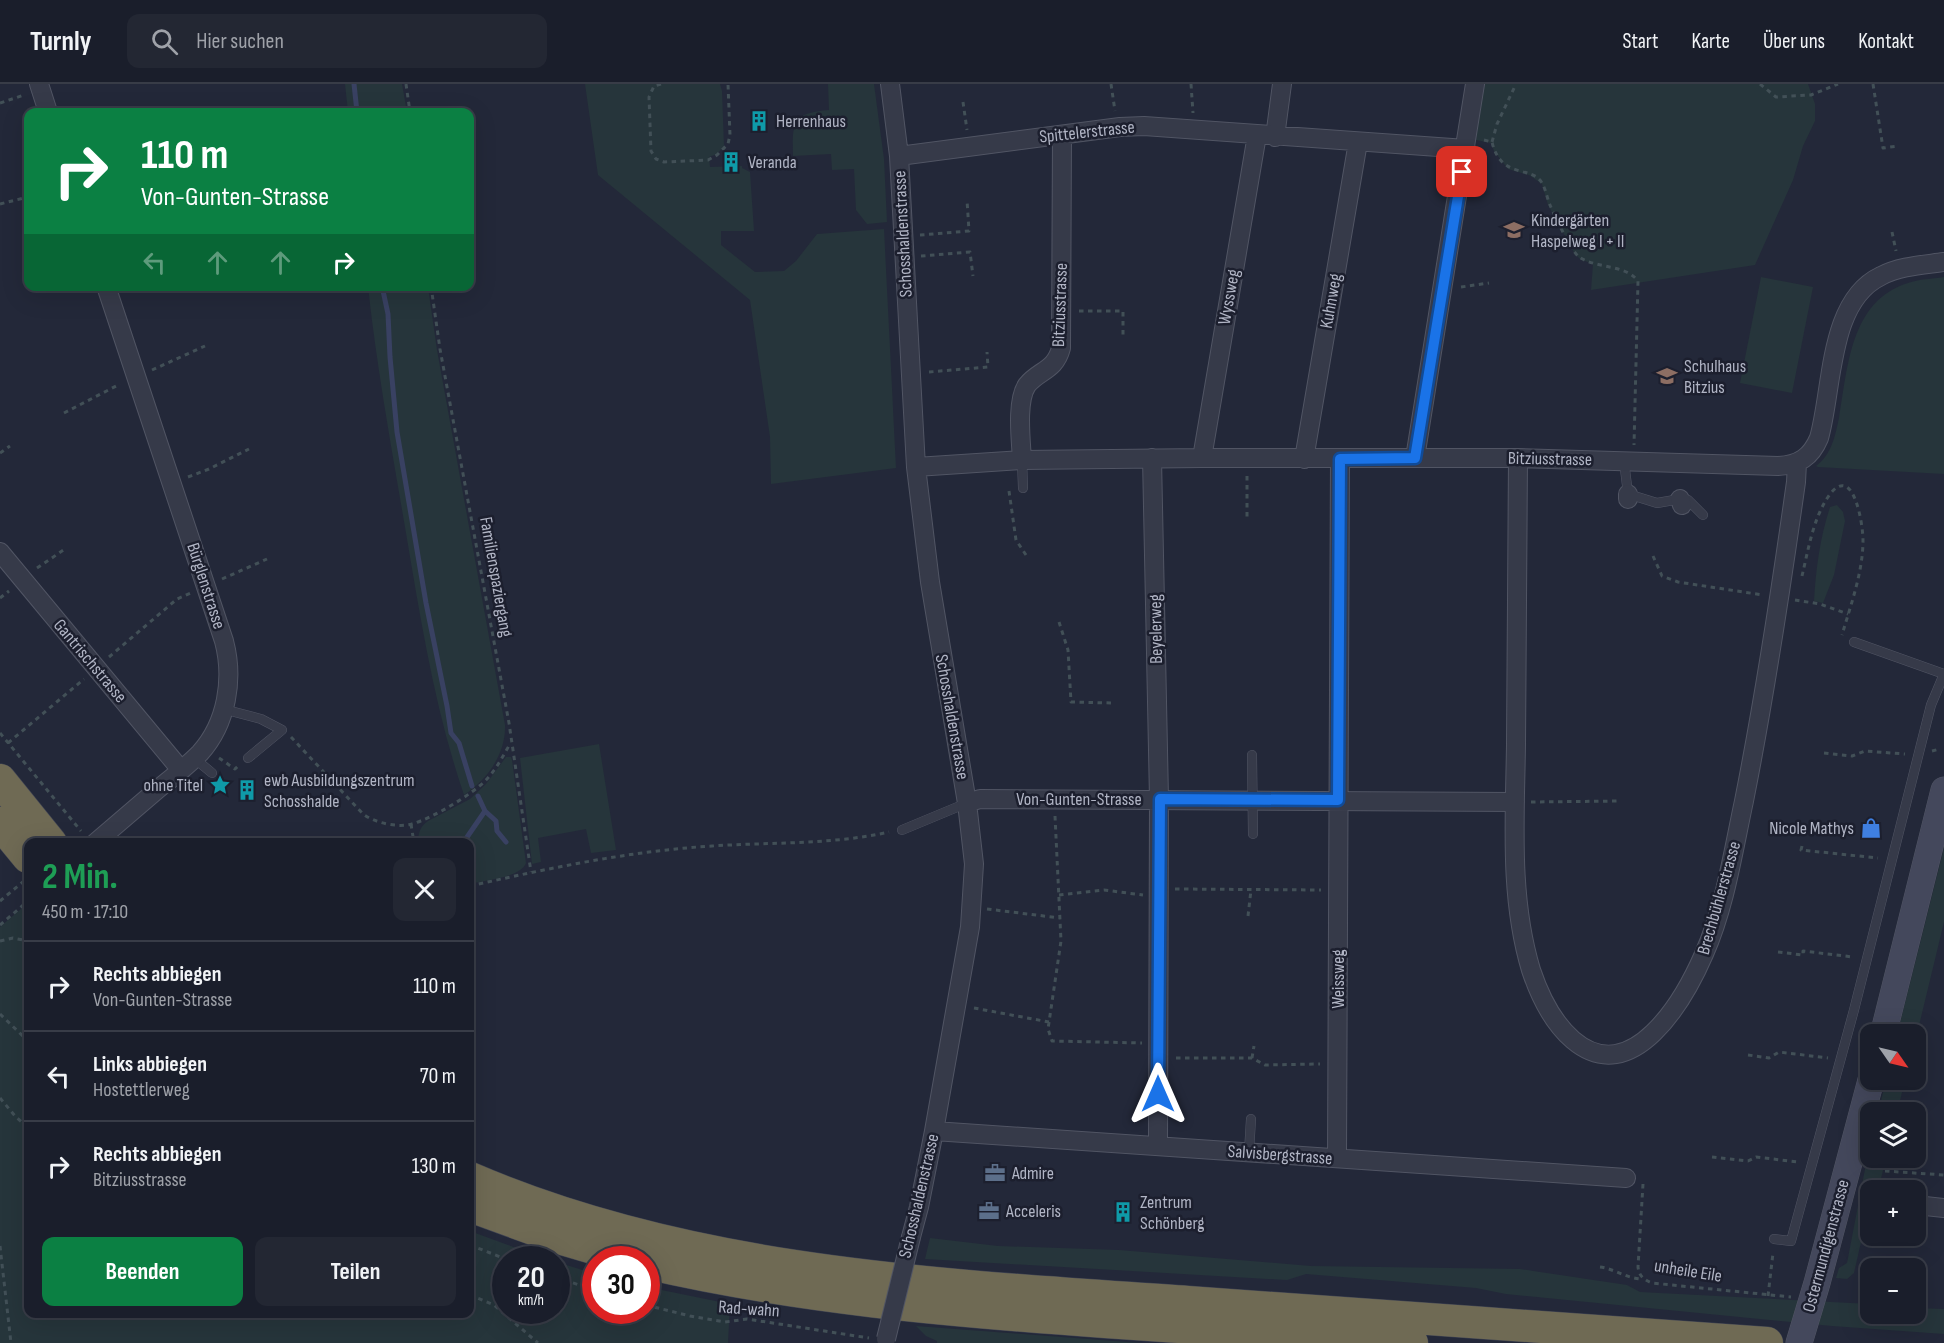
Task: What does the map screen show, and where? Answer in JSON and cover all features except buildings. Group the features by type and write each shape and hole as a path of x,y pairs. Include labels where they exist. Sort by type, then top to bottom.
{"highway":[{"path":"4,756 43,833"},
{"path":"0,780 43,833"},
{"path":"0,823 24,865"},
{"path":"474,1179 562,1212 642,1235 722,1253 846,1273 1022,1290 1767,1343"},
{"path":"474,1207 586,1246"},
{"path":"660,1266 758,1286 929,1308 1412,1343"}],"main road":[{"path":"1886,1024 1944,790"},
{"name":"Ostermundigenstrasse","path":"1799,1343 1802,1299 1868,1090"}],"street":[{"name":"Schosshaldenstrasse","path":"886,1341 919,1207 934,1131 970,927 974,864 967,803 930,582 916,467 899,156 890,84"},
{"path":"1275,137 1282,84"},
{"path":"1415,458 1475,84"},
{"path":"34,90 45,108"},
{"name":"Spittelerstrasse","path":"899,156 1144,126 1359,142 1466,143"},
{"name":"Bitziusstrasse","path":"1022,460 1021,400 1027,386 1053,365 1059,354 1062,135"},
{"name":"Wyssweg","path":"1202,458 1257,135"},
{"name":"Kuhnweg","path":"1304,459 1359,142"},
{"path":"1797,463 1810,454 1820,438 1838,338 1848,308 1854,298 1865,285 1883,274 1944,262"},
{"name":"Bürglenstrasse","path":"89,838 188,764 211,737 223,709 227,690 228,661 224,641 171,481 131,378 107,291"},
{"name":"Bitziusstrasse","path":"916,467 1022,460 1518,458 1629,455 1778,466 1797,463"},
{"name":"Beyelerweg","path":"1152,458 1160,799 1158,1146"},
{"name":"Brechbühlerstrasse","path":"1518,458 1522,802 1515,869 1519,916 1528,958 1542,999 1553,1018 1567,1035 1580,1045 1604,1055 1625,1052 1640,1044 1653,1033 1676,1006 1705,953 1735,845 1772,652 1797,463"},
{"name":"Weissweg","path":"1337,1158 1340,459"},
{"name":"Gantrischstrasse","path":"0,552 18,582 188,764"},
{"name":"Von-Gunten-Strasse","path":"967,803 980,799 1522,802"},
{"name":"Salvisbergstrasse","path":"934,1131 1635,1179"},
{"path":"1926,1206 1944,1208"}],"lane":[{"path":"1629,455 1628,496 1657,503 1688,500 1703,515"},
{"path":"1022,460 1023,488"},
{"path":"1774,1239 1791,1241 1854,1010 1931,705 1944,674 1854,642"},
{"path":"223,709 261,719 282,730 248,758"},
{"path":"1252,755 1254,834"},
{"path":"188,764 212,773"},
{"path":"902,830 967,803"},
{"path":"1250,1152 1251,1119"}],"path":[{"path":"406,84 409,108"},
{"path":"661,84 654,86 649,97 651,151 656,159 664,162 708,160 725,148 730,135 728,84"},
{"path":"1111,84 1117,128"},
{"path":"1191,84 1194,129"},
{"path":"1516,84 1497,124 1492,142 1495,151 1508,168 1534,176 1542,184 1549,204 1575,254 1634,276 1638,281 1629,455"},
{"path":"1760,84 1776,97 1811,95 1838,84"},
{"path":"1873,84 1882,148 1898,146"},
{"path":"0,103 34,90"},
{"path":"963,102 967,131"},
{"path":"1466,143 1492,142"},
{"path":"0,204 24,198"},
{"path":"916,235 969,231 967,200"},
{"path":"1892,232 1895,246"},
{"path":"917,256 970,252 973,276"},
{"path":"1456,287 1489,283"},
{"name":"Familienspaziergang","path":"432,291 440,349 509,723 531,872"},
{"path":"1061,311 1123,311 1123,337"},
{"path":"64,413 131,378 205,346"},
{"path":"924,372 988,367 987,352"},
{"path":"0,453 10,446"},
{"path":"171,481 209,469 249,449"},
{"path":"1247,470 1247,517"},
{"path":"1801,581 1815,527 1826,500 1837,489 1842,487 1849,489 1859,509 1863,540 1858,577 1841,638 1854,642"},
{"path":"1008,488 1016,540 1026,555"},
{"path":"0,598 18,582 65,549"},
{"path":"1653,556 1662,576 1678,582 1759,595"},
{"path":"206,587 267,559"},
{"path":"1798,591 1797,600 1821,604 1848,614"},
{"path":"1059,622 1068,650 1071,702 1113,703"},
{"path":"4,756 24,730"},
{"path":"282,730 303,748 363,814 386,823 411,824 455,803 479,787 496,768 511,742"},
{"path":"0,733 4,756 89,838"},
{"path":"1824,753 1852,756 1865,751 1918,755"},
{"path":"1522,802 1619,801"},
{"path":"1055,814 1061,941 1048,1029 1052,1041 1252,1058 1265,1065 1337,1064"},
{"path":"411,824 413,838"},
{"path":"474,885 531,872 654,851 843,840 902,830"},
{"path":"1802,846 1801,850 1892,860"},
{"path":"1850,848 1850,855"},
{"path":"0,901 24,871"},
{"path":"1059,895 1104,890 1159,893 1338,890"},
{"path":"1248,916 1251,890"},
{"path":"0,925 24,904"},
{"path":"985,908 1060,918"},
{"path":"0,941 24,939"},
{"path":"1778,952 1803,955 1803,951 1867,959"},
{"path":"970,1008 1049,1022"},
{"path":"0,1014 24,1037"},
{"path":"1252,1058 1254,1046"},
{"path":"1748,1055 1769,1058 1779,1052 1814,1056"},
{"path":"0,1098 24,1124"},
{"path":"1712,1156 1748,1161 1756,1156 1792,1161"},
{"path":"1885,1171 1944,1175"},
{"name":"unheile Eile","path":"1635,1179 1638,1267 1639,1273 1645,1280 1802,1299"},
{"path":"1768,1296 1774,1239"},
{"path":"0,1246 11,1343"},
{"path":"474,1247 492,1254"},
{"path":"1600,1267 1612,1269 1629,1278 1645,1280"},
{"path":"474,1297 494,1305 538,1343"},
{"name":"Rad-wahn","path":"660,1308 725,1322 747,1319 886,1341"}],"shaded area":[{"path":"345,84 402,84 406,108 348,108"},
{"path":"585,84 720,84 724,146 717,154 709,157 710,167 742,166 750,172 754,231 721,231 721,245 755,272 784,271 796,261 817,234 884,229 896,468 771,484 770,437 750,300 598,175"},
{"path":"828,84 874,84 884,159 887,222 867,224 856,210 854,169 832,170 831,154 793,156 793,134 797,121 808,114 829,110"},
{"path":"1483,84 1808,84 1815,104 1815,121 1803,146 1793,180 1755,265 1591,290 1593,264 1580,259 1575,254 1548,205 1542,184 1529,175 1508,169 1494,151 1491,143 1476,140"},
{"path":"1761,277 1813,287 1792,393 1740,383"},
{"path":"1944,277 1944,474 1816,466 1826,456 1834,438 1849,358 1863,320 1874,305 1889,292 1908,283"},
{"path":"369,291 429,291 437,350 505,725 502,746 494,765 480,782 464,795 445,731 423,633"},
{"path":"1837,505 1843,512 1845,521 1834,575 1823,603 1814,601 1817,565 1830,507"},
{"path":"599,744 616,850 591,853 586,829 538,838 541,862 532,864 520,758"},
{"path":"506,757 511,757 526,863 510,875 474,883 474,838 418,838 419,833 428,821 470,799 486,784"},
{"path":"1944,848 1944,922 1919,1024 1900,1024"},
{"path":"24,906 24,1318 474,1318 474,1232 511,1246 492,1246 492,1324 570,1324 570,1266 582,1270 582,1324 660,1324 660,1290 730,1304 728,1343 0,1343 0,927"},
{"path":"1884,1090 1903,1090 1900,1102 1881,1102"},
{"path":"1865,1168 1884,1168 1881,1180 1863,1180"},
{"path":"1860,1195 1860,1246 1854,1273 1847,1279 1836,1278 1839,1268 1847,1263"},
{"path":"930,1238 998,1246 1119,1250 1311,1266 1520,1269 1627,1285 1640,1292 1860,1303 1860,1324 1926,1324 1926,1308 1944,1309 1944,1334 1832,1326 1506,1294 1476,1288 1306,1274 1287,1280 925,1259"},
{"path":"916,1326 1140,1343 937,1343"}],"waterway":[{"path":"354,84 357,108"},
{"path":"383,291 388,314 397,432 426,603 451,733 459,743 472,786"},
{"path":"478,796 485,811 496,821 497,831 506,842"},
{"path":"466,838 485,811"}],"place":[{"name":"Herrenhaus","path":"759,121"},
{"name":"Veranda","path":"731,162"},
{"name":"Kindergärten Haspelweg I + II","path":"1514,230"},
{"name":"Schulhaus Bitzius","path":"1667,376"},
{"name":"ohne Titel","path":"220,785"},
{"name":"ewb Ausbildungszentrum Schosshalde","path":"247,790"},
{"name":"Nicole Mathys","path":"1871,828"},
{"name":"Admire","path":"995,1173"},
{"name":"Acceleris","path":"989,1211"},
{"name":"Zentrum Schönberg","path":"1123,1212"}],"route":[{"path":"1158,1094 1160,799 1338,800 1340,459 1415,458 1462,172"}]}
